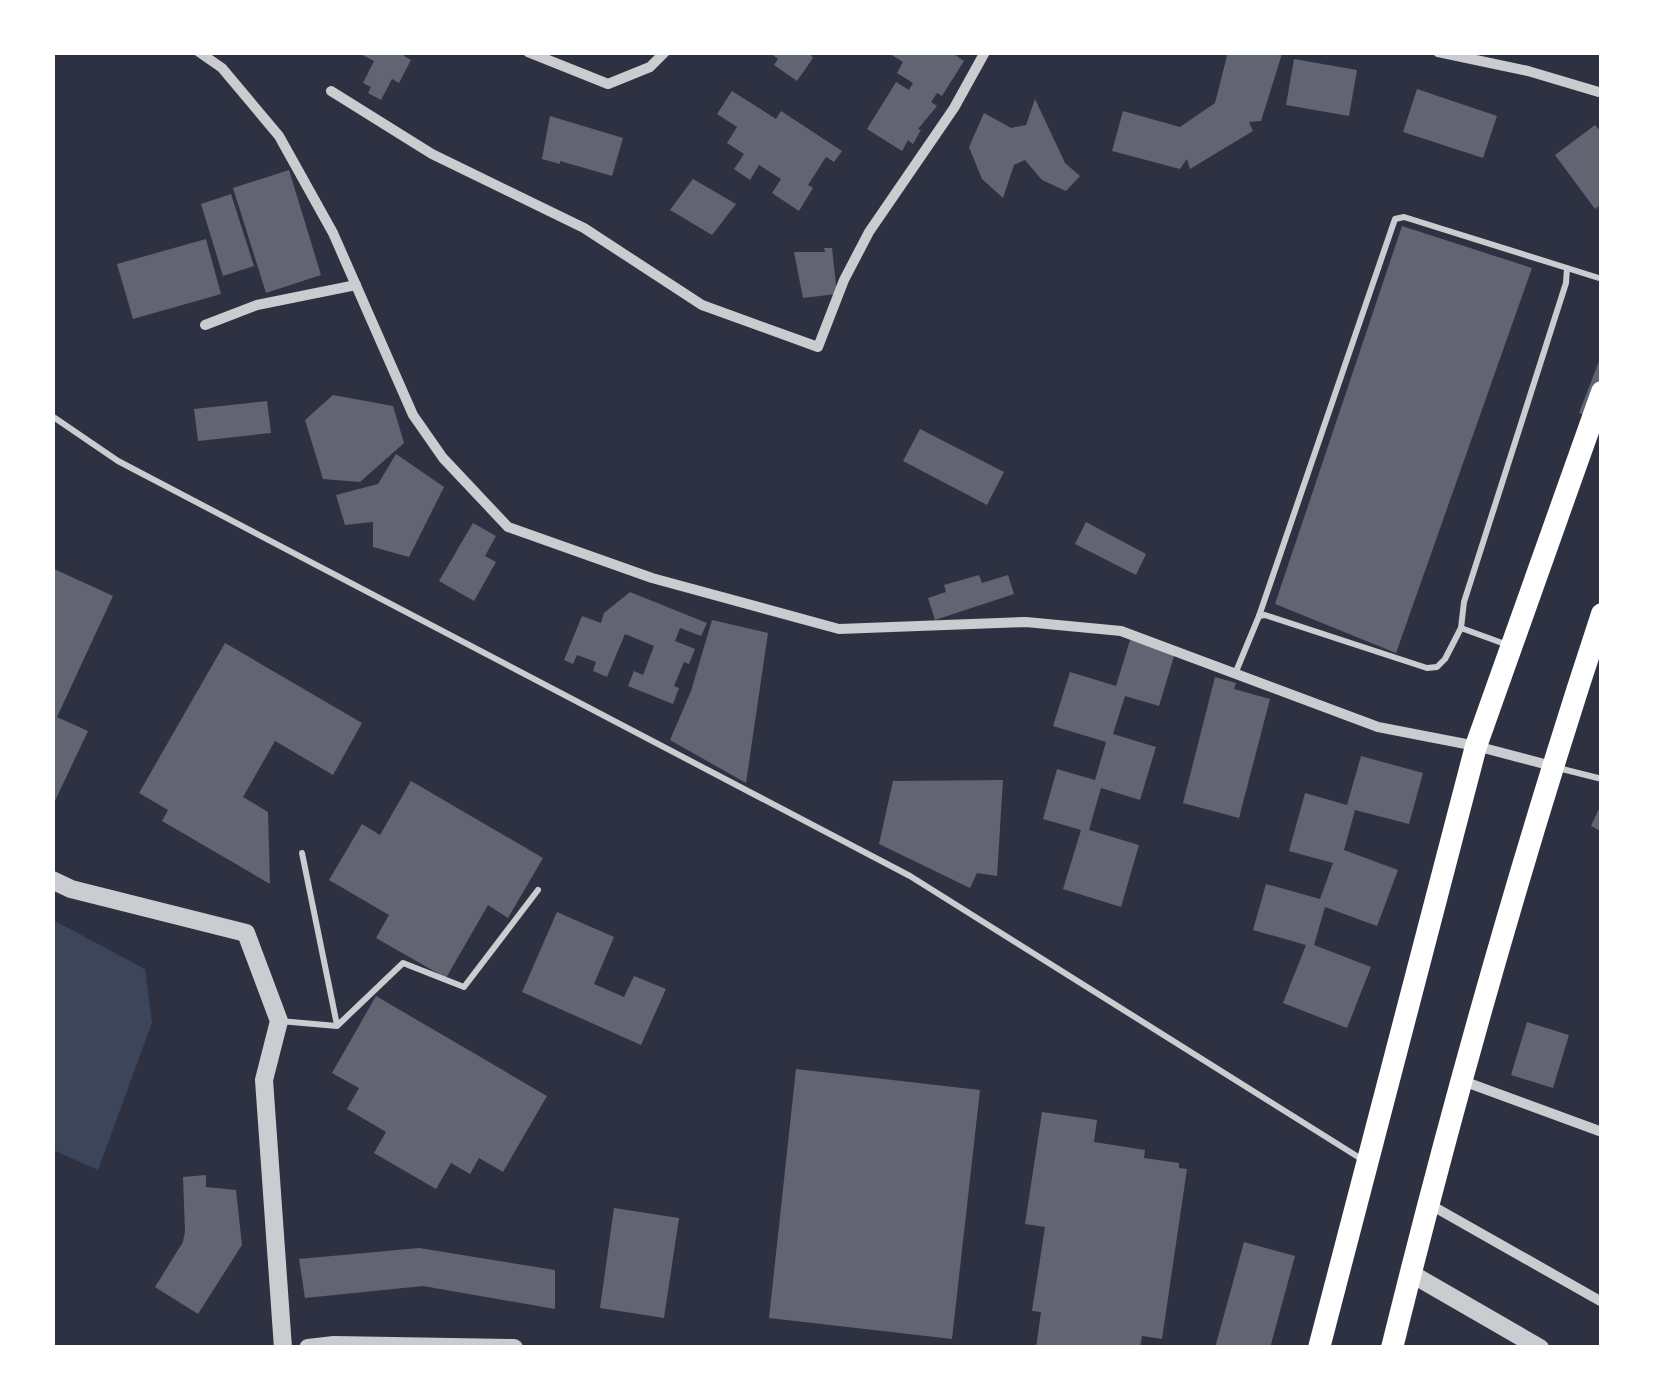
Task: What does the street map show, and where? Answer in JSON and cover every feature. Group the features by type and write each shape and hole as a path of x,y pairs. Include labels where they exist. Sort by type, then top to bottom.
{"main road":[{"path":"1318,1348 1476,746 1602,392"},
{"path":"1392,1348 1552,766 1602,614"}],"street":[{"path":"199,52 222,68 279,136 333,233 413,415 443,458 508,527 652,578 839,629 1026,622 1120,631 1378,727 1552,766"},
{"path":"528,52 608,84 650,67 665,52"},
{"path":"1438,52 1528,70 1602,93"},
{"path":"331,91 432,154 584,228 702,304 818,347 844,280 894,192 954,108 983,53"},
{"path":"205,325 257,305 356,285"},
{"path":"52,880 71,889 246,933 278,1021 264,1080 282,1348"},
{"path":"1463,1081 1602,1132"},
{"path":"1429,1204 1602,1302"},
{"path":"1410,1272 1540,1348"},
{"path":"308,1348 514,1348"}],"lane":[{"path":"1235,674 1396,219 1404,217 1602,279"},
{"path":"1258,616 1265,615 1427,668 1437,668 1445,659 1461,628 1464,602 1566,283 1567,268"},
{"path":"52,416 118,461 910,876 1367,1162"},
{"path":"1461,628 1511,646"},
{"path":"1552,766 1602,779"},
{"path":"302,853 337,1026"},
{"path":"278,1021 337,1026 403,963 464,987 538,890"}],"shaded area":[{"path":"53,920 145,969 152,1023 98,1170 53,1150"}],"building":[{"path":"357,52 405,52 404,56 411,60 399,83 392,79 381,100 368,93 371,87 363,83 374,61"},
{"path":"769,52 809,52 813,58 797,81 774,65 778,59"},
{"path":"887,52 951,52 964,61 942,96 937,93 931,102 937,106 918,129 921,130 913,144 908,140 902,151 867,129 896,82 909,90 913,83 897,73 903,62"},
{"path":"1228,52 1282,54 1261,121 1249,122 1253,131 1190,169 1187,159 1180,169 1112,151 1123,111 1180,127 1215,103"},
{"path":"1294,59 1357,70 1349,116 1286,105"},
{"path":"1417,89 1497,116 1483,158 1403,132"},
{"path":"732,91 776,119 781,111 842,151 834,162 826,157 808,185 813,188 799,211 772,193 781,179 759,165 750,180 734,169 744,154 727,143 737,127 717,114"},
{"path":"1035,99 1065,163 1080,176 1066,191 1042,180 1025,160 1014,165 1003,198 982,179 969,147 984,113 1011,128 1026,125"},
{"path":"550,116 623,138 612,176 542,159"},
{"path":"1595,125 1602,133 1602,204 1595,209 1555,155"},
{"path":"289,170 321,275 266,293 233,188"},
{"path":"693,179 736,204 712,235 670,210"},
{"path":"231,194 254,266 223,276 201,204"},
{"path":"1402,226 1532,268 1396,653 1275,604"},
{"path":"206,239 221,294 133,319 117,264"},
{"path":"824,248 832,248 837,294 803,298 794,252 825,252"},
{"path":"1602,356 1602,421 1579,413"},
{"path":"333,395 393,406 404,443 360,482 323,479 305,420"},
{"path":"267,401 271,433 198,441 194,409"},
{"path":"920,429 1004,472 987,505 903,461"},
{"path":"396,454 444,487 409,557 373,547 373,522 345,525 336,495 378,484"},
{"path":"1086,522 1146,554 1136,575 1075,544"},
{"path":"473,523 496,536 485,556 496,562 474,601 439,581"},
{"path":"52,568 113,596 57,717 88,731 52,807"},
{"path":"979,575 982,583 1008,575 1014,594 935,620 928,598 946,592 944,585"},
{"path":"630,592 707,623 701,636 680,628 675,641 695,649 689,664 684,662 674,686 679,688 673,704 628,686 634,671 643,675 654,646 625,634 607,677 593,671 596,662 577,655 573,664 564,660 582,616 601,623 604,613"},
{"path":"712,620 768,633 746,783 670,740 691,691"},
{"path":"1130,640 1175,653 1159,706 1125,696 1113,734 1156,747 1140,800 1101,788 1089,830 1139,845 1121,907 1063,889 1081,830 1043,819 1057,769 1095,780 1106,742 1053,726 1070,672 1116,686"},
{"path":"225,643 362,723 333,775 275,741 243,797 268,812 270,884 162,821 168,810 139,793"},
{"path":"1215,677 1236,683 1234,689 1270,699 1239,818 1183,803"},
{"path":"1361,756 1423,773 1409,824 1355,810 1344,850 1398,870 1377,926 1325,907 1314,945 1371,967 1347,1028 1283,1003 1306,945 1253,930 1266,884 1320,899 1333,863 1289,851 1305,793 1347,805"},
{"path":"1003,780 997,876 977,873 970,888 879,844 893,781"},
{"path":"411,781 543,858 508,918 488,905 446,978 376,938 389,915 329,880 362,824 380,835"},
{"path":"1602,802 1602,832 1591,826"},
{"path":"557,912 614,937 594,984 624,997 634,976 666,989 641,1045 522,992"},
{"path":"376,996 547,1096 503,1172 479,1158 470,1174 451,1163 436,1189 374,1153 386,1132 347,1109 359,1088 332,1073"},
{"path":"1527,1022 1569,1035 1553,1088 1511,1075"},
{"path":"796,1069 980,1090 952,1339 769,1318"},
{"path":"1042,1112 1097,1120 1094,1142 1145,1150 1144,1158 1179,1163 1179,1168 1187,1169 1162,1339 1142,1336 1140,1348 1036,1348 1041,1312 1032,1311 1045,1227 1025,1224"},
{"path":"206,1175 206,1187 236,1190 242,1245 198,1314 155,1287 183,1242 183,1177"},
{"path":"614,1208 679,1218 664,1318 600,1308"},
{"path":"1244,1242 1295,1256 1270,1348 1215,1348"},
{"path":"419,1248 555,1270 555,1309 423,1286 305,1298 299,1259"}]}
